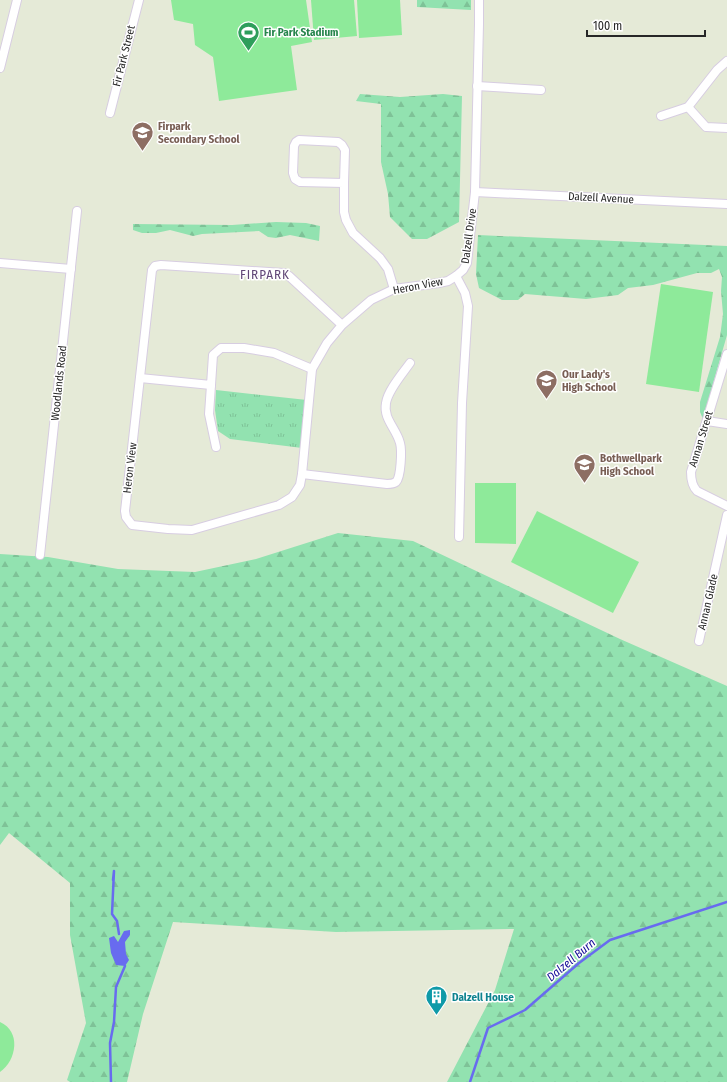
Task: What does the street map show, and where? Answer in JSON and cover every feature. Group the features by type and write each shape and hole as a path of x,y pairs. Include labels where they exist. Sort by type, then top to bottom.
{"street":[{"path":"0,68 17,0"},
{"name":"Fir Park Street","path":"110,113 139,0"},
{"name":"Dalzell Drive","path":"459,537 462,403 468,306 465,293 456,276 464,270 467,263 475,192 479,0"},
{"path":"661,116 688,107 717,70 727,61"},
{"path":"477,86 541,90"},
{"path":"688,107 706,127 727,128"},
{"path":"344,183 300,182 295,179 293,174 294,146 296,142 299,140 338,142 342,145 345,150 344,212 346,220 353,233 380,258 388,269 394,289"},
{"name":"Dalzell Avenue","path":"475,192 727,204"},
{"name":"Woodlands Road","path":"40,555 77,211"},
{"path":"0,263 71,269"},
{"name":"Heron View","path":"342,325 284,273 161,264 155,266 152,270 125,511 126,517 132,525 192,530 279,505 288,501 297,491 302,474 312,369 327,343 342,325 371,300 394,289 439,283 448,281 456,276"},
{"path":"216,447 209,414 213,355 221,348 244,348 274,353 312,369"},
{"name":"Annan Street","path":"727,354 692,472 691,480 697,491 727,506"},
{"path":"302,474 387,484 396,482 399,477 402,450 399,438 386,415 386,402 410,363"},
{"path":"140,378 211,385"},
{"path":"707,421 727,424"},
{"name":"Annan Glade","path":"699,641 727,515"}],"green space":[{"name":"Fir Park Stadium","path":"171,0 306,0 312,42 291,46 297,90 219,101 213,57 195,45 193,24 174,20"},
{"path":"311,0 354,0 357,36 314,40"},
{"path":"357,0 400,0 402,35 359,38"},
{"path":"417,0 471,0 471,10 417,7"},
{"path":"360,94 400,97 443,94 462,96 459,222 427,239 412,239 390,217 388,194 381,162 381,104 356,101"},
{"path":"276,222 306,223 320,226 319,241 290,235 276,238 268,237 259,231 202,234 193,236 170,230 156,233 142,233 133,230 133,224 232,225"},
{"path":"478,235 727,246 727,335 703,419 700,412 700,402 720,337 723,314 721,291 722,277 719,269 711,273 697,273 653,285 628,288 618,295 586,299 525,294 518,300 502,300 479,288 476,274"},
{"path":"661,284 713,292 699,392 646,384"},
{"path":"216,390 307,400 302,448 230,439 218,431 215,410"},
{"path":"475,483 516,483 516,544 475,543"},
{"path":"537,511 639,562 613,613 511,562"},
{"path":"338,533 413,541 620,639 727,686 727,1082 447,1082 495,990 514,929 336,932 173,922 143,1014 127,1082 70,1082 67,1080 86,1023 70,935 70,883 9,833 0,845 0,554 48,557 118,569 195,572 256,559"},
{"path":"0,1022 7,1026 11,1032 14,1039 14,1046 10,1060 6,1067 0,1072"}],"shaded area":[{"path":"130,930 130,935 125,942 126,954 129,960 125,966 116,965 111,953 109,938 114,936 118,942 124,931"}],"waterway":[{"path":"113,880 114,871 112,914 117,921 119,934"},
{"name":"Dalzell Burn","path":"470,1082 488,1028 525,1010 579,963 610,940 727,902"},
{"path":"111,1082 110,1043 114,1022 116,987 125,966"}],"place":[{"name":"Fir Park Stadium","path":"248,52"},
{"name":"Firpark Secondary School","path":"143,152"},
{"name":"Our Lady's High School","path":"547,400"},
{"name":"Bothwellpark High School","path":"585,484"},
{"name":"Dalzell House","path":"436,1016"}],"district":[{"name":"FIRPARK","path":"265,274"}]}
